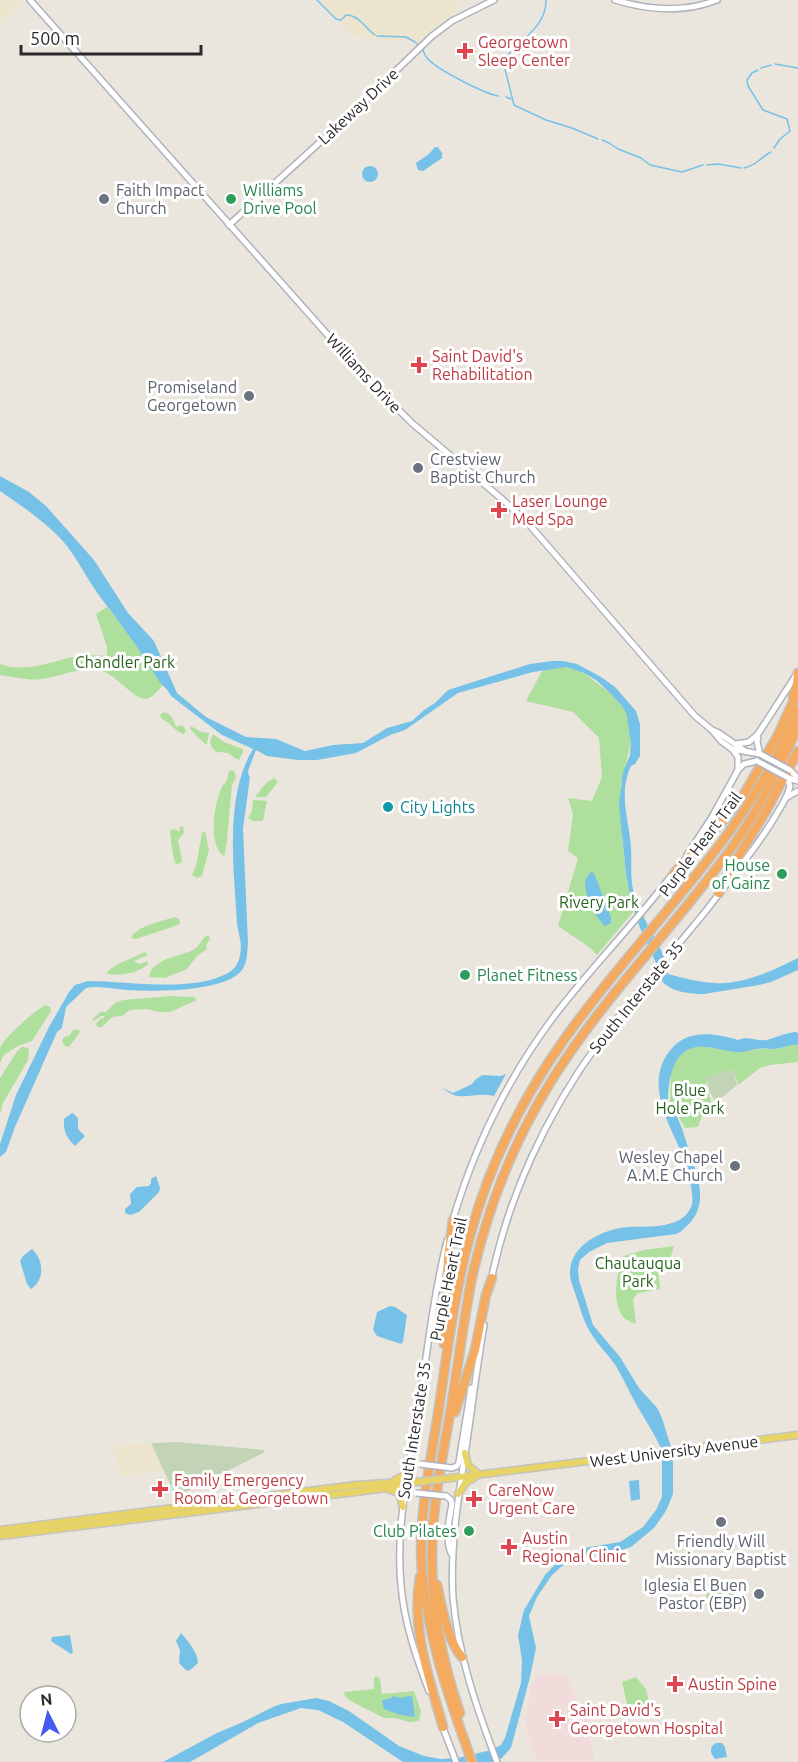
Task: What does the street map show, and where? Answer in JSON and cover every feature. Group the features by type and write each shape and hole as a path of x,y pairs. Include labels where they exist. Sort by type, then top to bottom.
{"highway":[{"path":"774,741 797,684 798,672"},
{"path":"673,874 733,809 752,781 798,691"},
{"name":"Purple Heart Trail","path":"478,1762 443,1680 435,1650 422,1568 424,1510 461,1274 470,1234 487,1184 517,1116 543,1070 567,1035 728,834 757,792 798,710"},
{"name":"Purple Heart Trail","path":"472,1762 436,1625 432,1552 435,1513 471,1282 488,1219 502,1178 524,1130 559,1069 582,1035 734,845 777,774 798,726"},
{"path":"719,893 721,885 765,813 798,751"},
{"path":"734,845 743,840 765,813"},
{"path":"432,1455 444,1344 448,1258 453,1220"},
{"path":"447,1435 475,1350 486,1295 492,1278"},
{"path":"435,1513 435,1560 439,1595 454,1646 462,1657"},
{"path":"422,1568 417,1605 419,1637 426,1674 443,1727"}],"main road":[{"name":"Williams Drive","path":"30,0 363,375 400,412 527,522 685,705 712,730 734,746 787,777 798,779"},
{"name":"Lakeway Drive","path":"229,225 352,113 435,33 452,21 494,0"},
{"path":"615,0 638,6 670,9 703,5 717,0"},
{"path":"738,770 738,757 734,746 749,742 758,734 798,672"},
{"path":"758,734 757,748 760,754"},
{"name":"Williams Drive","path":"747,753 760,754 790,770 798,779"},
{"path":"738,770 744,764 757,761"},
{"path":"790,770 798,769"},
{"name":"South Interstate 35","path":"456,1762 417,1659 405,1613 400,1558 403,1505 437,1284 453,1220 476,1156 510,1085 552,1019 673,874 712,817 738,770"},
{"name":"South Interstate 35","path":"497,1762 478,1711 462,1657 454,1600 452,1555 458,1494 478,1358 492,1278 508,1218 526,1170 571,1083 641,990 750,856 786,798 790,786 787,777"},
{"path":"786,798 798,791"},
{"path":"412,1452 420,1464 452,1468 457,1466 478,1358"},
{"name":"West University Avenue","path":"0,1530 337,1487 402,1486 416,1482 461,1477 464,1474 545,1464 551,1466 798,1435"},
{"path":"458,1494 466,1482 477,1474 468,1466 465,1453"},
{"path":"386,1486 401,1477 410,1467"},
{"path":"386,1486 398,1492 403,1505"},
{"name":"West University Avenue","path":"0,1536 386,1486"},
{"path":"403,1505 407,1498 416,1493 446,1496 451,1500 448,1545 452,1555"}],"shaded area":[{"path":"0,0 20,0 23,3 0,23"},
{"path":"320,0 455,0 459,8 457,12 437,25 418,42 354,36"},
{"path":"150,1443 164,1470 122,1476 116,1461 114,1446"},
{"name":"Saint David's Georgetown Hospital","path":"537,1673 567,1675 587,1717 594,1760 589,1762 538,1762 529,1739 526,1722 530,1690"}],"green space":[{"name":"Chandler Park","path":"107,607 163,685 151,697 144,699 139,697 114,677 102,671 78,671 37,679 0,675 0,664 19,668 82,655 107,656 107,647 96,614"},
{"name":"Rivery Park","path":"563,666 584,673 611,694 630,715 631,742 621,785 622,836 626,874 634,911 597,955 558,926 578,858 568,851 573,814 568,798 592,801 602,777 599,738 573,712 526,701 542,671"},
{"path":"164,712 170,716 176,727 182,725 186,730 184,734 162,719 160,715"},
{"path":"191,726 201,732 209,733 207,744 190,729"},
{"path":"213,734 224,742 243,749 239,760 230,754 214,750 210,742"},
{"path":"230,770 234,771 236,777 232,785 227,840 223,856 215,842 214,823 219,794"},
{"path":"274,778 278,782 266,797 255,797 266,783"},
{"path":"253,800 267,801 263,821 253,821 248,818 252,811"},
{"path":"183,826 184,833 178,840 182,860 181,863 176,864 170,832 175,829 179,832 180,827"},
{"path":"205,831 209,850 202,876 197,878 192,875 196,866 202,833"},
{"path":"175,917 179,919 178,925 136,939 131,938 144,927"},
{"path":"206,936 210,939 206,945 207,949 197,956 187,969 165,978 149,977 155,966 193,950"},
{"path":"145,952 148,955 134,961 140,964 147,961 148,964 139,970 118,975 107,974 118,964"},
{"path":"171,996 194,997 197,1000 170,1012 147,1009 130,1010 122,1016 112,1017 102,1027 96,1024 104,1016 92,1020 100,1012 106,1012 115,1003 123,1000"},
{"path":"46,1005 51,1011 32,1041 4,1055 0,1063 2,1044 28,1018"},
{"path":"78,1029 80,1032 69,1047 65,1046 62,1041 64,1037"},
{"name":"Blue Hole Park","path":"792,1044 798,1045 798,1062 760,1068 738,1085 733,1070 707,1077 706,1087 712,1103 702,1116 698,1127 685,1128 670,1102 671,1072 682,1053 699,1046 741,1052 755,1049 777,1049"},
{"path":"22,1047 29,1048 28,1060 3,1103 0,1114 0,1078"},
{"path":"733,1070 737,1085 716,1102 709,1090 707,1077"},
{"name":"Chautauqua Park","path":"674,1246 667,1268 658,1268 660,1289 638,1293 633,1299 636,1324 628,1321 618,1307 616,1299 617,1280 624,1256 644,1250"},
{"path":"178,1442 264,1450 265,1452 176,1497 151,1443"},
{"path":"708,1579 734,1584 740,1602 705,1605"},
{"path":"376,1676 380,1678 382,1694 414,1691 421,1712 419,1721 409,1722 384,1718 345,1696 344,1692 374,1689"},
{"path":"636,1677 646,1689 649,1703 628,1708 622,1682"}],"water":[{"path":"438,147 442,153 442,158 423,171 418,170 416,163"},
{"path":"370,166 378,174 370,182 362,174"},
{"path":"0,476 29,492 46,506 94,560 128,613 154,641 177,693 206,717 246,737 276,739 305,751 333,745 363,743 387,728 412,721 448,690 530,664 563,661 577,664 601,677 615,687 636,711 640,724 640,756 631,766 625,787 632,884 638,904 662,951 668,974 708,982 736,982 768,972 798,958 798,970 771,982 704,994 676,990 662,981 663,972 657,965 632,905 626,874 619,805 623,772 630,755 632,722 611,694 596,680 584,673 566,667 533,672 458,693 405,730 390,735 356,753 317,760 298,760 267,756 256,750 248,771 250,777 243,829 248,943 244,967 234,977 205,987 154,991 86,988 66,1007 62,1028 57,1032 6,1152 0,1157 0,1144 16,1095 49,1027 75,985 88,981 196,983 228,973 236,965 241,946 234,880 234,811 244,768 253,749 222,735 171,696 98,594 67,546 40,520 0,491"},
{"path":"591,872 594,873 611,917 611,923 605,926 596,916 588,900 585,880"},
{"path":"798,1033 798,1045 743,1052 695,1047 680,1056 669,1082 668,1102 679,1122 697,1174 700,1194 696,1214 682,1231 676,1234 607,1243 589,1252 580,1260 579,1280 593,1325 620,1357 639,1388 658,1409 663,1421 673,1454 673,1494 666,1511 654,1528 631,1547 616,1552 577,1558 552,1575 537,1597 529,1616 536,1648 511,1748 502,1758 494,1762 403,1762 343,1722 318,1710 301,1708 258,1723 190,1762 163,1762 273,1707 316,1698 329,1701 349,1711 399,1746 424,1756 441,1759 458,1758 491,1750 501,1745 521,1683 522,1660 518,1635 524,1610 545,1575 562,1557 584,1548 620,1542 643,1527 656,1510 662,1497 660,1446 616,1366 587,1326 571,1279 571,1264 581,1247 598,1235 618,1228 665,1225 682,1218 692,1204 692,1190 687,1168 660,1098 660,1071 665,1058 674,1046 688,1037 704,1034 738,1040 745,1038 767,1040"},
{"path":"506,1074 494,1096 461,1096 449,1093 442,1088 453,1093 472,1084 483,1075"},
{"path":"72,1113 78,1118 78,1129 85,1136 75,1146 64,1128 64,1119"},
{"path":"156,1176 159,1192 139,1212 130,1215 125,1213 125,1209 131,1204 130,1194 137,1187 149,1186 151,1179"},
{"path":"32,1249 41,1264 41,1275 31,1289 27,1284 20,1261"},
{"path":"390,1306 407,1315 401,1344 377,1336 373,1330 377,1312"},
{"path":"639,1480 640,1499 631,1501 629,1481"},
{"path":"181,1633 198,1659 198,1663 189,1671 179,1663 180,1650 176,1641"},
{"path":"70,1635 73,1652 71,1654 51,1641 52,1637"},
{"path":"393,1696 402,1698 412,1696 415,1717 384,1709 382,1700"},
{"path":"716,1743 722,1743 727,1757 715,1759 711,1749"}],"waterway":[{"path":"317,0 336,19 341,20 346,15 355,17 375,35"},
{"path":"546,0 545,10 537,26 503,61 514,105 546,120 598,139"},
{"path":"377,36 406,37 415,42"},
{"path":"423,50 432,63 449,74 471,86 498,96"},
{"path":"775,64 798,68"},
{"path":"761,68 771,65"},
{"path":"758,70 752,73 747,80 748,86 763,110 787,119 790,131 774,148"},
{"path":"506,97 511,99"},
{"path":"602,140 641,158 650,165 682,172 703,165"},
{"path":"744,168 771,152"},
{"path":"707,165 718,164 741,168"},
{"path":"627,710 632,737"}],"place":[{"name":"Georgetown Sleep Center","path":"465,51"},
{"name":"Faith Impact Church","path":"104,199"},
{"name":"Williams Drive Pool","path":"231,199"},
{"name":"Saint David's Rehabilitation","path":"419,365"},
{"name":"Promiseland Georgetown","path":"249,396"},
{"name":"Crestview Baptist Church","path":"418,468"},
{"name":"Laser Lounge Med Spa","path":"499,510"},
{"name":"City Lights","path":"388,807"},
{"name":"House of Gainz","path":"782,874"},
{"name":"Planet Fitness","path":"465,975"},
{"name":"Wesley Chapel A.M.E Church","path":"735,1166"},
{"name":"Family Emergency Room at Georgetown","path":"160,1489"},
{"name":"CareNow Urgent Care","path":"474,1499"},
{"name":"Friendly Will Missionary Baptist","path":"721,1522"},
{"name":"Club Pilates","path":"469,1531"},
{"name":"Austin Regional Clinic","path":"509,1547"},
{"name":"Iglesia El Buen Pastor (EBP)","path":"759,1594"},
{"name":"Austin Spine","path":"675,1684"},
{"name":"Saint David's Georgetown Hospital","path":"557,1719"}]}
